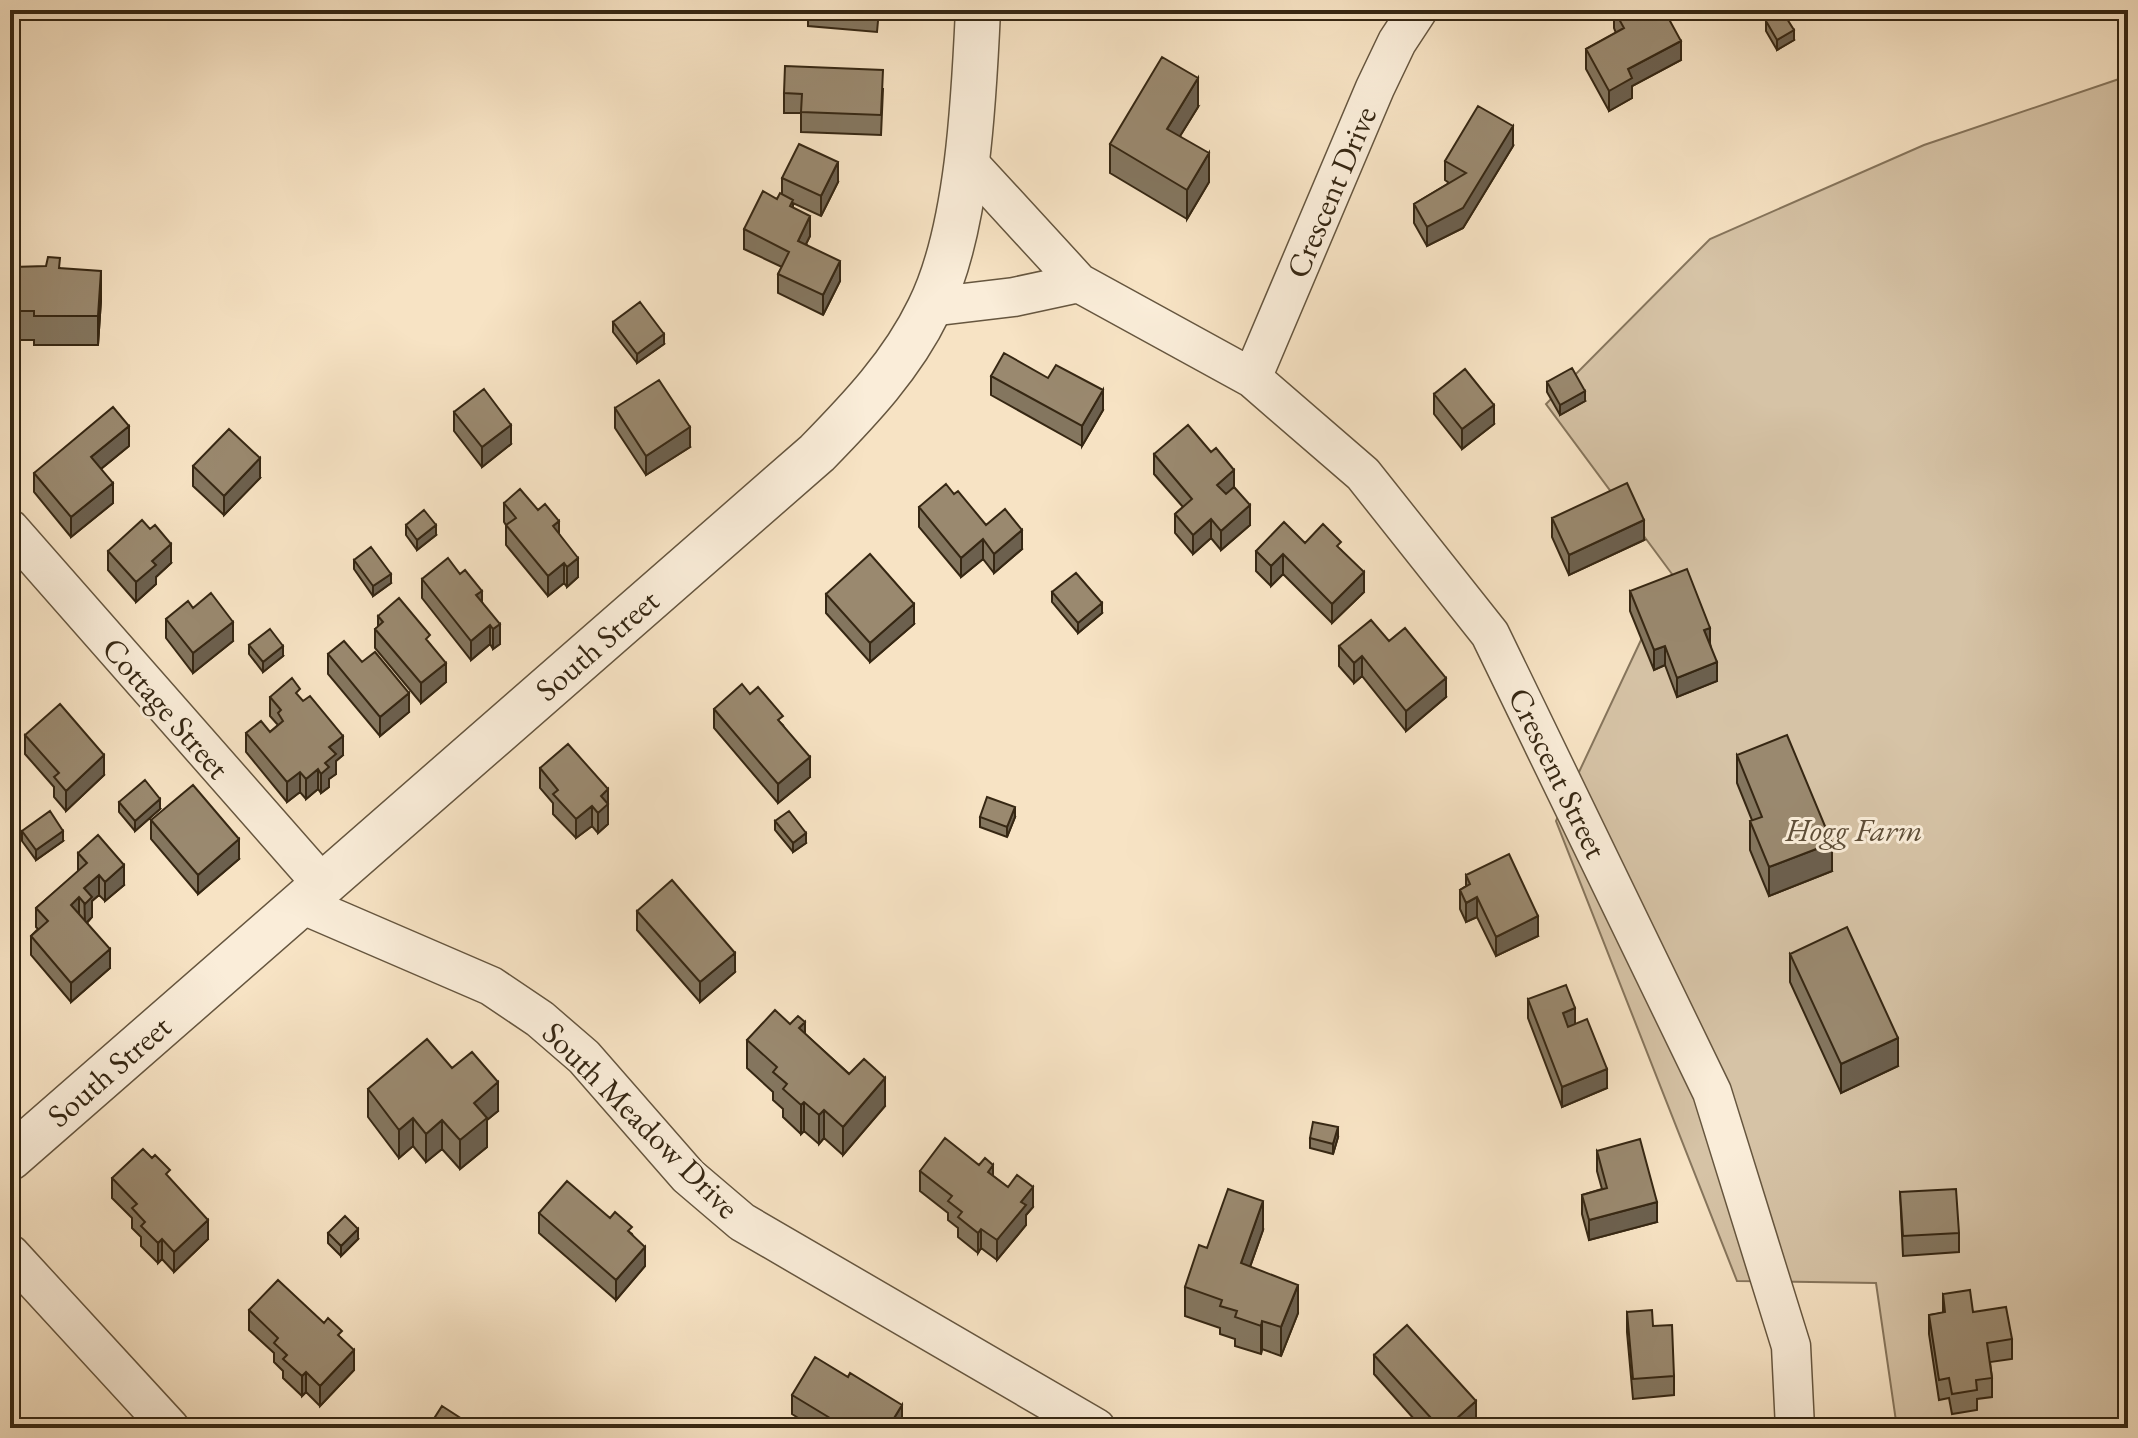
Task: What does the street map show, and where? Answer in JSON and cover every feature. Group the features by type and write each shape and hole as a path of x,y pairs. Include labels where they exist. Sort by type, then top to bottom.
{"street":[{"name":"South Street","path":"10,1158 817,453 858,411 910,343 930,307 947,260 966,160 978,10"},
{"name":"Crescent Drive","path":"1252,378 1375,88 1397,42 1418,10"},
{"name":"Crescent Street","path":"966,160 1079,283 1252,378 1363,474 1490,634 1712,1092 1791,1346 1795,1428"},
{"path":"930,307 1014,297 1079,283"},
{"name":"Cottage Street","path":"10,529 312,895"},
{"name":"South Meadow Drive","path":"312,895 491,986 540,1019 584,1057 688,1176 742,1222 1096,1428"},
{"path":"10,1254 170,1428"}],"green space":[{"name":"Hogg Farm","path":"2128,76 2128,1428 1897,1428 1876,1283 1737,1281 1556,821 1672,574 1546,404 1710,239 1924,145"}],"building":[{"path":"1614,10 1664,10 1681,41 1628,69 1632,78 1609,91 1586,49 1624,28"},
{"path":"1782,11 1794,30 1777,40 1766,21"},
{"path":"1162,57 1198,78 1167,129 1209,153 1187,190 1110,144"},
{"path":"785,66 883,70 881,115 801,112 802,94 784,93"},
{"path":"1478,106 1513,126 1463,208 1427,227 1414,204 1466,173 1445,161"},
{"path":"799,144 838,162 821,196 782,178"},
{"path":"763,191 777,199 780,193 793,200 790,206 810,216 798,241 840,261 823,295 778,274 789,252 744,229"},
{"path":"48,257 60,258 59,268 101,271 98,316 34,316 34,311 10,311 13,267 46,266"},
{"path":"640,302 664,334 637,354 613,322"},
{"path":"1004,353 1048,378 1056,365 1103,390 1082,426 991,376"},
{"path":"1572,368 1585,391 1560,405 1547,382"},
{"path":"1465,369 1494,405 1462,429 1434,394"},
{"path":"659,380 690,427 646,456 615,408"},
{"path":"484,389 511,425 482,447 454,412"},
{"path":"113,407 129,426 91,457 113,483 71,517 34,473"},
{"path":"1188,425 1211,452 1216,448 1234,470 1217,485 1226,494 1234,487 1250,505 1221,531 1211,519 1193,535 1175,514 1192,499 1154,454"},
{"path":"229,429 260,458 224,496 193,466"},
{"path":"1627,483 1644,520 1569,555 1552,518"},
{"path":"946,484 954,494 958,491 986,525 1005,509 1022,530 994,554 983,539 961,558 919,507"},
{"path":"520,489 538,510 545,504 559,521 553,526 578,558 567,567 564,563 548,576 506,525 516,518 504,503"},
{"path":"424,510 436,525 417,540 406,525"},
{"path":"142,520 150,529 155,525 171,544 152,561 156,565 136,582 108,551"},
{"path":"1284,522 1305,543 1323,524 1341,542 1337,546 1364,572 1332,604 1283,554 1271,566 1256,551"},
{"path":"371,547 391,574 373,586 354,560"},
{"path":"870,554 914,604 870,643 826,594"},
{"path":"448,558 460,574 465,570 482,591 476,595 500,624 493,629 490,625 471,641 422,579"},
{"path":"1687,569 1710,628 1704,630 1717,662 1677,678 1665,646 1654,650 1630,591"},
{"path":"1076,573 1102,603 1078,623 1052,592"},
{"path":"211,593 233,622 193,653 166,619 188,601 193,608"},
{"path":"399,598 430,635 426,639 446,663 421,683 375,629 383,622 378,616"},
{"path":"1371,620 1389,641 1405,628 1446,678 1406,711 1362,656 1354,663 1339,646"},
{"path":"270,629 283,646 263,662 249,645"},
{"path":"344,641 362,662 375,652 409,693 380,717 328,654"},
{"path":"292,678 300,689 296,693 303,701 310,696 343,736 329,747 336,754 325,763 329,767 321,774 318,769 306,779 300,772 287,782 246,733 261,721 270,732 283,721 278,713 281,710 270,697"},
{"path":"742,684 750,694 758,687 783,716 778,720 810,757 778,784 714,709"},
{"path":"60,704 104,755 66,791 54,777 59,773 25,735"},
{"path":"1787,735 1832,843 1769,867 1750,821 1762,817 1737,755"},
{"path":"568,744 608,789 601,796 608,804 598,813 592,806 576,819 553,794 558,790 540,768"},
{"path":"145,780 160,799 135,821 119,802"},
{"path":"193,785 239,839 198,875 151,820"},
{"path":"987,797 1015,807 1007,827 980,817"},
{"path":"50,811 63,831 36,850 22,831"},
{"path":"789,811 806,833 793,843 775,821"},
{"path":"98,835 124,865 105,882 99,875 84,888 92,897 85,904 79,897 71,905 110,949 71,983 31,936 48,921 36,908 87,863 78,853"},
{"path":"1509,854 1538,916 1496,937 1477,897 1466,903 1460,890 1470,884 1466,875"},
{"path":"672,880 735,953 700,982 637,911"},
{"path":"1847,927 1898,1038 1841,1064 1790,954"},
{"path":"1566,985 1575,1008 1563,1013 1568,1027 1587,1019 1607,1069 1562,1087 1528,999"},
{"path":"775,1010 790,1024 798,1016 805,1022 799,1028 849,1074 864,1059 885,1078 843,1127 824,1110 819,1115 804,1102 801,1105 783,1089 787,1084 773,1072 777,1067 747,1040"},
{"path":"427,1039 452,1068 472,1052 498,1082 474,1103 487,1118 460,1140 442,1120 426,1134 413,1118 399,1130 368,1089"},
{"path":"1313,1122 1338,1127 1333,1144 1310,1138"},
{"path":"945,1138 979,1165 985,1158 993,1165 988,1172 1008,1187 1017,1175 1033,1187 1021,1202 1026,1205 997,1240 981,1229 978,1233 958,1217 962,1212 948,1201 952,1196 920,1171"},
{"path":"1640,1139 1657,1202 1589,1220 1582,1195 1607,1188 1597,1151"},
{"path":"143,1149 152,1158 155,1155 170,1170 166,1174 208,1220 174,1252 162,1239 158,1243 141,1226 145,1222 132,1208 137,1204 112,1178"},
{"path":"567,1181 610,1218 615,1212 632,1227 628,1231 645,1247 616,1280 539,1213"},
{"path":"1228,1189 1263,1201 1241,1263 1298,1285 1281,1327 1262,1321 1261,1326 1235,1317 1237,1311 1220,1306 1222,1300 1185,1287 1199,1245 1207,1248"},
{"path":"1956,1189 1959,1233 1903,1236 1900,1192"},
{"path":"345,1216 358,1229 341,1246 328,1233"},
{"path":"278,1280 324,1323 328,1318 342,1331 338,1335 354,1350 320,1386 306,1372 302,1376 283,1359 287,1355 274,1343 278,1338 249,1310"},
{"path":"1970,1290 1973,1312 2006,1307 2012,1339 1987,1343 1992,1378 1976,1380 1977,1390 1952,1394 1949,1378 1939,1380 1929,1315 1945,1312 1943,1294"},
{"path":"1652,1310 1653,1326 1672,1325 1674,1376 1633,1379 1627,1312"},
{"path":"1407,1325 1476,1401 1446,1428 1440,1428 1374,1355"},
{"path":"815,1357 848,1377 850,1373 902,1405 888,1428 832,1428 826,1425 830,1418 792,1395"},
{"path":"442,1406 476,1428 428,1428"}]}
